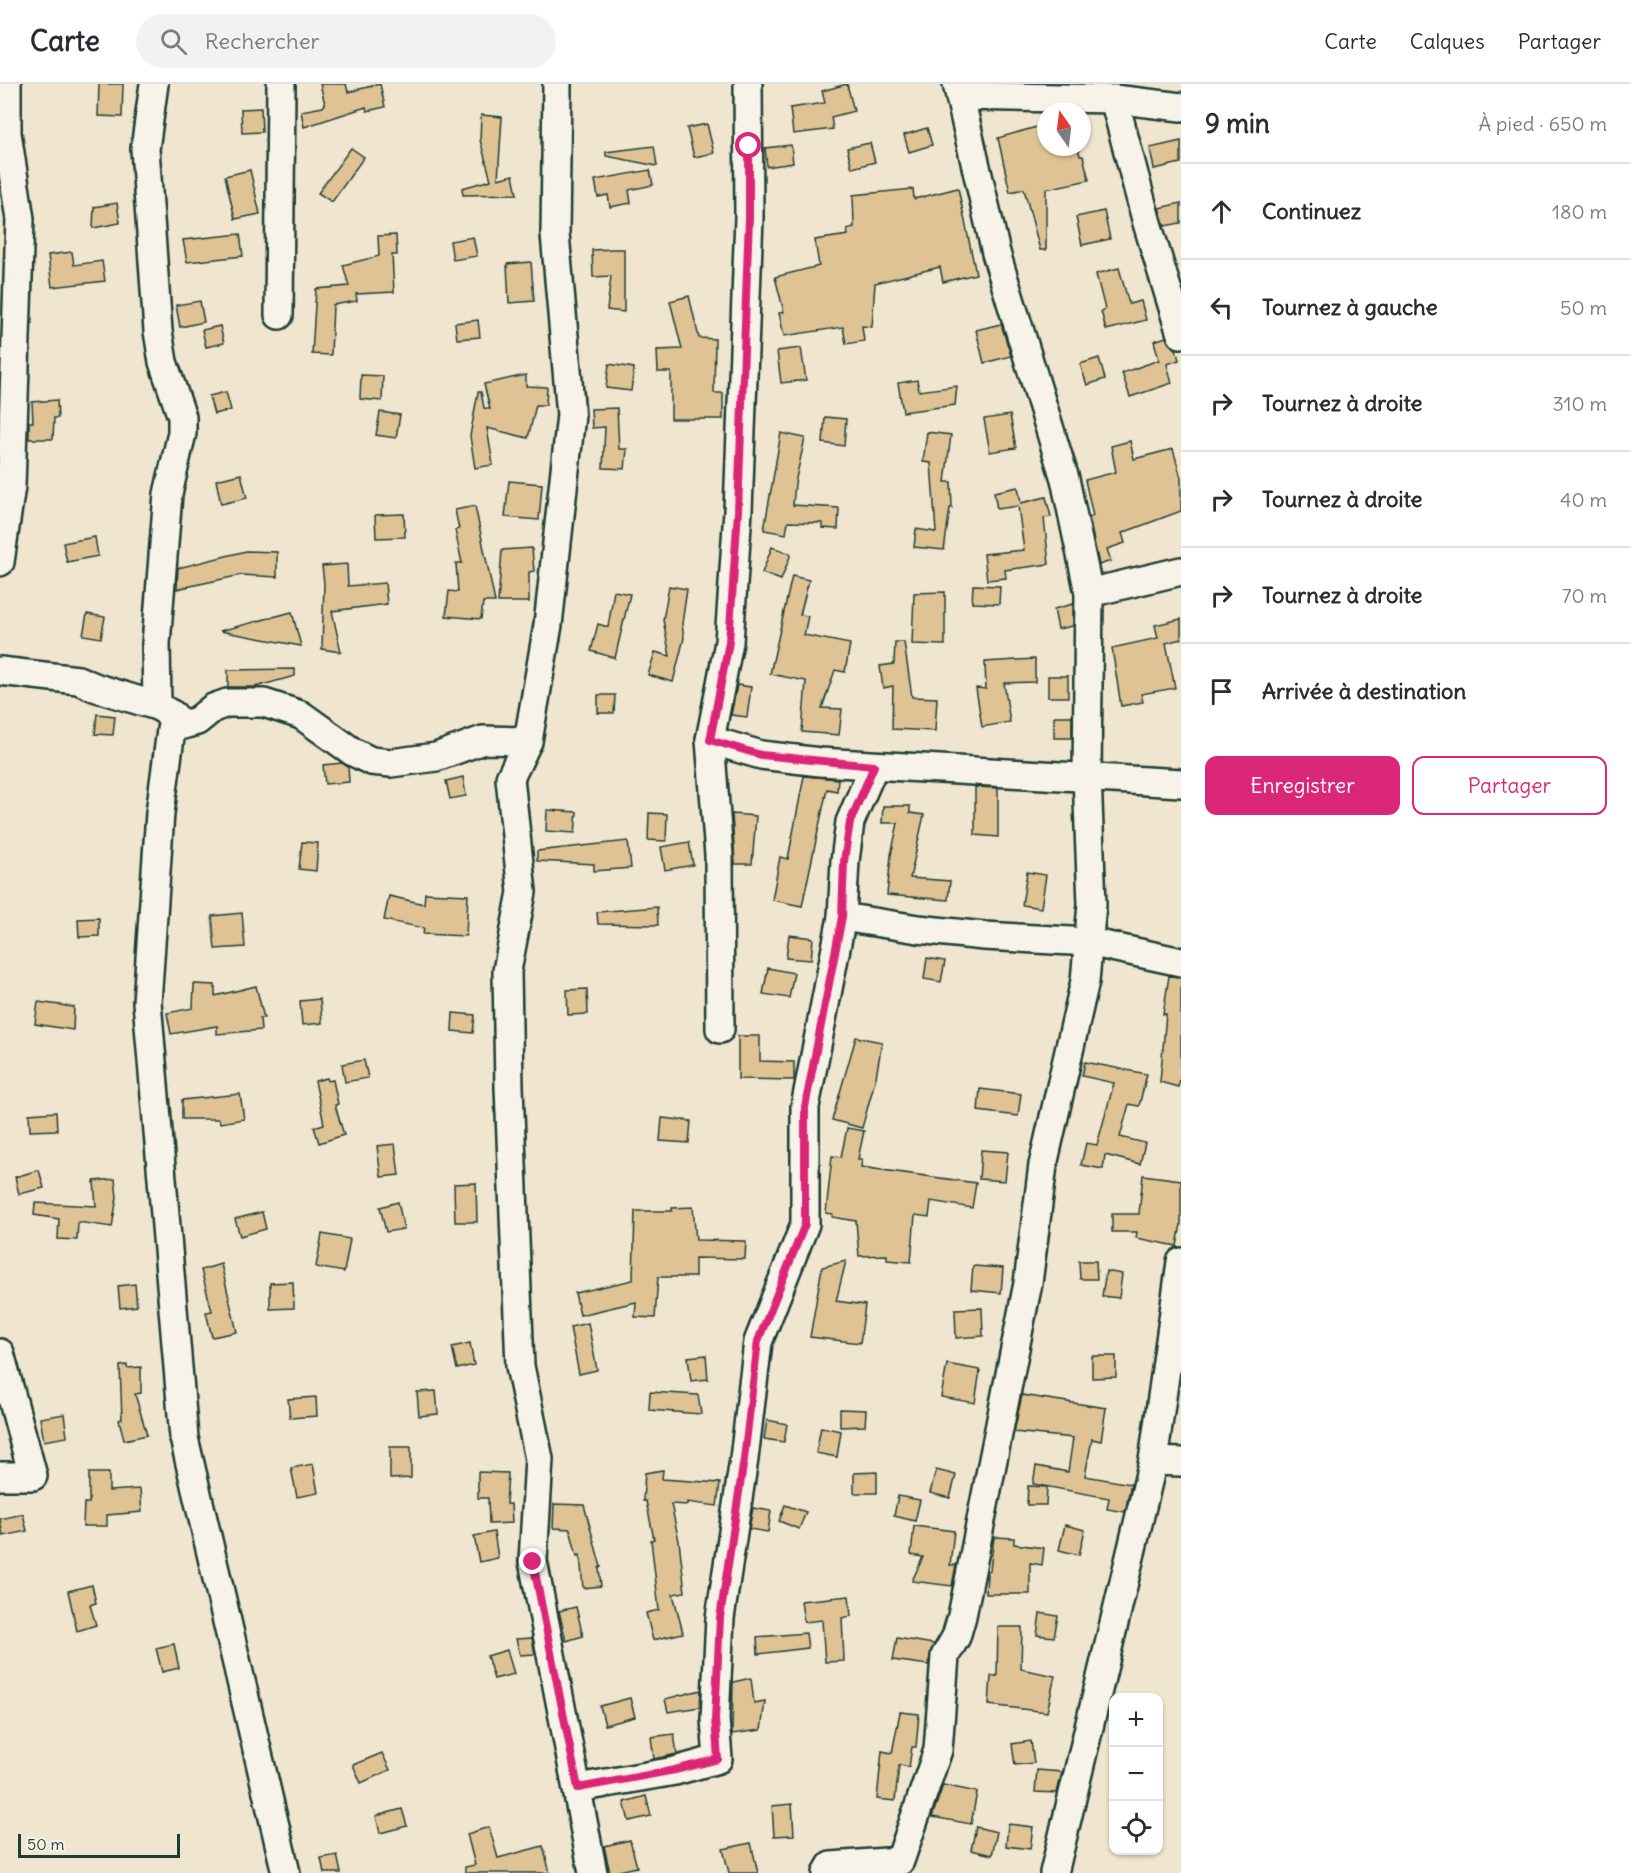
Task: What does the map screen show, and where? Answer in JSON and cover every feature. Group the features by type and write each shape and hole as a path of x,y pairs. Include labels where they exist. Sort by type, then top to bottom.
{"street":[{"path":"0,562 10,486 20,219 7,133 7,84"},
{"path":"154,84 145,149 158,331 163,362 182,417 182,433 168,494 156,644 165,710 147,1002 184,1438 286,1873"},
{"path":"279,315 281,84"},
{"path":"557,84 555,234 571,415 548,625 528,741 510,778 522,892 507,971 509,1087 520,1366 539,1459 533,1562 593,1873"},
{"path":"720,1029 719,855 710,740 729,642 738,511 749,217 748,84"},
{"path":"829,1870 900,1861 938,1750 945,1656 956,1637 962,1616 1006,1398 1028,1283 1043,1165 1085,981 1089,942 1092,877 1087,776 1089,593 1065,479 996,253 959,90 1114,99 1181,107"},
{"path":"1114,99 1181,334"},
{"path":"1089,593 1181,571"},
{"path":"0,671 78,680 165,710 183,725 191,724 213,708 226,703 264,703 301,715 353,752 371,761 391,763 436,757 483,740 528,741"},
{"path":"710,740 761,755 874,766 1181,783"},
{"path":"578,1788 675,1770 718,1759 715,1719 720,1618 744,1459 758,1341 805,1224 805,1107 842,917 844,861 850,822 874,766"},
{"path":"842,917 918,929 984,936 1089,942 1181,962"},
{"path":"1054,1873 1153,1461 1181,1262"},
{"path":"0,1353 33,1476 0,1476"},
{"path":"1153,1461 1181,1462"},
{"path":"829,1870 872,1873"}],"building":[{"path":"99,84 123,84 122,117 98,116"},
{"path":"320,84 346,84 348,92 380,84 385,107 367,111 366,107 304,127 301,111 323,107 325,104"},
{"path":"847,84 854,111 831,117 833,129 793,134 790,108 825,103 822,91"},
{"path":"261,108 262,132 242,133 241,109"},
{"path":"481,115 502,117 498,179 513,175 517,194 463,195 462,188 491,180 480,140"},
{"path":"707,124 714,153 694,157 687,128"},
{"path":"1037,127 1037,156 1083,156 1089,180 1046,189 1046,250 1040,250 1024,189 1010,192 998,138"},
{"path":"927,128 932,145 909,152 904,135"},
{"path":"1181,141 1181,163 1154,169 1150,148"},
{"path":"870,143 875,162 852,168 847,148"},
{"path":"791,145 793,163 767,167 765,148"},
{"path":"654,146 657,166 606,156 606,152"},
{"path":"351,148 364,157 332,202 318,193"},
{"path":"250,170 260,214 235,219 225,176"},
{"path":"650,170 653,185 629,190 631,203 610,207 608,195 598,197 595,180"},
{"path":"958,188 976,274 943,282 940,267 875,283 872,327 862,326 864,341 846,344 843,327 784,336 779,313 784,312 775,277 819,266 815,240 848,235 847,229 854,227 853,195 913,189 914,199"},
{"path":"117,203 120,223 93,228 94,207"},
{"path":"1181,203 1181,223 1165,226 1159,208"},
{"path":"1104,211 1110,239 1082,245 1076,217"},
{"path":"240,234 243,256 187,262 183,240"},
{"path":"396,235 397,255 392,255 394,292 356,294 357,301 333,305 331,355 312,354 316,289 349,286 343,265 379,256 378,236"},
{"path":"473,237 477,256 453,260 450,241"},
{"path":"624,249 624,312 607,310 611,276 593,277 592,250"},
{"path":"72,252 74,265 102,261 105,281 52,287 48,255"},
{"path":"531,262 534,301 509,303 507,264"},
{"path":"1119,268 1129,304 1141,301 1146,320 1106,330 1101,311 1105,309 1096,274"},
{"path":"689,296 699,338 715,339 714,393 723,393 723,419 671,419 671,372 658,372 657,350 682,349 670,301"},
{"path":"200,301 204,322 180,327 176,305"},
{"path":"478,320 480,337 457,339 455,323"},
{"path":"1001,324 1011,356 984,363 976,330"},
{"path":"220,326 224,343 206,347 202,330"},
{"path":"1166,337 1176,349 1179,360 1167,364 1172,383 1130,397 1122,373 1159,360 1154,341"},
{"path":"801,348 806,380 781,383 777,351"},
{"path":"1099,358 1105,379 1087,385 1080,364"},
{"path":"609,364 634,368 631,391 606,388"},
{"path":"361,375 383,376 382,401 360,399"},
{"path":"526,375 526,386 547,387 546,405 536,405 528,438 487,428 493,465 475,468 470,436 478,392 481,392 484,408 490,409 484,384"},
{"path":"917,380 919,391 957,386 955,405 903,412 898,383"},
{"path":"226,392 231,410 214,414 209,396"},
{"path":"57,400 58,418 54,418 53,439 29,439 29,422 33,422 32,402"},
{"path":"617,408 619,449 627,449 625,469 603,468 605,427 592,428 591,409"},
{"path":"380,412 400,415 396,438 376,435"},
{"path":"1010,415 1016,448 990,452 984,419"},
{"path":"825,417 846,419 844,446 823,443"},
{"path":"927,432 951,435 945,482 951,482 952,508 950,508 944,550 914,547 916,529 936,532 931,463 923,462"},
{"path":"781,433 805,438 795,483 793,505 839,508 838,529 822,528 822,523 788,522 786,534 764,530"},
{"path":"1130,441 1134,459 1173,449 1181,478 1181,511 1122,533 1125,543 1107,549 1111,561 1099,565 1089,518 1093,516 1085,480 1116,472 1111,446"},
{"path":"241,474 247,498 221,504 216,480"},
{"path":"509,481 542,484 539,520 505,517"},
{"path":"1018,487 1021,503 1046,497 1051,517 1044,518 1049,564 1005,570 1006,578 987,580 984,554 1024,550 1018,506 997,509 994,492"},
{"path":"475,506 495,602 483,602 481,619 446,616 449,591 458,592 456,563 462,563 455,530 459,529 455,510"},
{"path":"404,514 405,537 376,538 375,515"},
{"path":"95,537 98,556 67,562 63,543"},
{"path":"772,547 791,554 781,580 762,573"},
{"path":"532,548 534,571 529,572 529,602 498,602 502,550"},
{"path":"246,551 277,552 277,577 241,575 177,589 178,568"},
{"path":"347,564 348,586 385,583 387,604 332,611 341,652 322,649 324,583 322,566"},
{"path":"792,576 809,580 800,615 808,616 804,635 850,644 845,672 835,670 822,708 842,709 839,735 802,732 806,681 770,674"},
{"path":"973,585 1000,586 999,604 972,603"},
{"path":"669,586 687,589 682,624 684,638 673,682 648,675 655,652 670,656 663,620"},
{"path":"614,591 630,594 615,658 591,651 598,624 608,627"},
{"path":"945,592 945,645 912,644 914,593"},
{"path":"1073,604 1073,626 1058,629 1054,609"},
{"path":"292,612 301,646 220,631"},
{"path":"87,614 105,617 101,638 83,635"},
{"path":"1181,619 1181,639 1166,643 1175,688 1141,694 1143,702 1121,706 1112,648 1158,638 1155,625"},
{"path":"895,642 904,642 912,697 937,698 935,731 892,729 893,686 883,688 880,666 894,664"},
{"path":"1035,659 1035,682 1004,683 1010,722 982,727 976,688 986,689 985,662"},
{"path":"295,669 295,676 255,687 228,687 228,670"},
{"path":"1048,676 1068,676 1068,697 1048,697"},
{"path":"737,685 751,687 747,717 731,715"},
{"path":"598,695 615,695 614,713 598,713"},
{"path":"97,714 115,716 113,735 95,734"},
{"path":"1054,716 1072,716 1072,738 1054,738"},
{"path":"342,763 348,767 349,782 325,784 323,765"},
{"path":"804,776 838,779 837,791 827,789 802,906 772,900 780,857 788,859"},
{"path":"463,777 466,796 450,799 446,781"},
{"path":"975,787 998,788 998,837 975,835"},
{"path":"883,806 910,806 910,813 924,815 910,878 950,881 948,900 887,895 891,855 898,823 882,823"},
{"path":"547,810 577,812 575,833 546,831"},
{"path":"649,813 667,814 666,841 648,840"},
{"path":"732,814 756,816 752,864 735,864"},
{"path":"628,841 631,868 594,871 594,864 537,861 537,851"},
{"path":"302,842 318,843 316,871 299,869"},
{"path":"689,842 693,865 665,870 661,847"},
{"path":"1027,872 1046,875 1041,908 1022,905"},
{"path":"425,893 468,895 466,936 423,934 424,928 384,920 389,896 424,904"},
{"path":"657,907 658,925 598,924 597,912"},
{"path":"242,913 245,947 215,949 212,916"},
{"path":"99,918 99,936 79,937 78,919"},
{"path":"789,935 813,938 811,960 786,958"},
{"path":"927,958 945,961 941,982 924,979"},
{"path":"768,968 794,973 789,998 763,994"},
{"path":"1169,976 1181,977 1181,1076 1178,1087 1160,1082 1166,1014 1163,1014"},
{"path":"194,984 215,985 215,996 256,986 264,1018 260,1018 261,1030 217,1034 217,1026 171,1034 167,1013 193,1008"},
{"path":"587,989 588,1014 568,1015 567,990"},
{"path":"320,999 322,1023 302,1025 300,1001"},
{"path":"38,1002 74,1007 73,1030 35,1024"},
{"path":"453,1013 475,1015 473,1033 452,1031"},
{"path":"738,1036 760,1036 760,1061 794,1062 794,1080 738,1079"},
{"path":"856,1037 882,1042 876,1077 862,1128 832,1120"},
{"path":"364,1060 368,1078 345,1082 342,1064"},
{"path":"1085,1062 1147,1074 1139,1106 1129,1104 1120,1137 1145,1143 1140,1164 1105,1155 1103,1169 1081,1165 1086,1143 1097,1145 1114,1083 1082,1076"},
{"path":"327,1078 328,1081 333,1080 338,1104 335,1105 344,1135 319,1143 314,1127 324,1124 315,1081"},
{"path":"980,1089 1021,1094 1018,1116 978,1111"},
{"path":"240,1094 244,1119 220,1123 219,1119 182,1119 182,1100"},
{"path":"56,1112 57,1130 30,1131 29,1114"},
{"path":"662,1118 691,1121 689,1143 660,1141"},
{"path":"847,1128 864,1131 858,1159 862,1159 861,1167 976,1183 972,1208 931,1201 929,1217 915,1215 911,1262 887,1260 887,1255 859,1256 856,1221 832,1217 833,1214 826,1213 832,1156 841,1157"},
{"path":"395,1144 399,1175 381,1177 377,1146"},
{"path":"981,1150 1008,1152 1005,1181 979,1179"},
{"path":"39,1170 44,1188 19,1194 15,1177"},
{"path":"1143,1175 1181,1180 1181,1224 1177,1246 1136,1238 1137,1232 1112,1232 1112,1214 1139,1214"},
{"path":"115,1179 117,1197 112,1227 78,1222 77,1240 58,1239 59,1219 34,1215 35,1203 96,1206 94,1181"},
{"path":"476,1183 477,1222 455,1222 454,1184"},
{"path":"398,1202 404,1229 386,1232 380,1207"},
{"path":"693,1207 696,1240 746,1241 745,1259 695,1258 695,1277 658,1277 655,1318 635,1317 636,1302 580,1315 575,1293 633,1280 635,1211 672,1211 672,1208"},
{"path":"262,1212 266,1229 240,1236 235,1219"},
{"path":"322,1234 350,1239 344,1272 316,1267"},
{"path":"846,1261 836,1301 865,1305 860,1343 810,1337 822,1267"},
{"path":"1079,1261 1096,1261 1097,1279 1080,1279"},
{"path":"221,1264 237,1332 212,1337 206,1312 212,1311 201,1270"},
{"path":"973,1266 1003,1268 1001,1293 971,1290"},
{"path":"1106,1271 1122,1274 1119,1298 1102,1296"},
{"path":"293,1282 294,1308 270,1309 270,1283"},
{"path":"135,1284 137,1306 120,1308 118,1286"},
{"path":"982,1308 983,1336 956,1338 955,1309"},
{"path":"588,1323 597,1370 579,1374 570,1327"},
{"path":"470,1343 474,1365 457,1369 452,1347"},
{"path":"706,1355 708,1379 691,1381 688,1357"},
{"path":"1092,1356 1116,1356 1116,1377 1092,1378"},
{"path":"947,1364 980,1370 975,1403 941,1397"},
{"path":"127,1365 127,1368 141,1367 141,1393 135,1394 147,1435 124,1440 119,1420 122,1419 120,1366"},
{"path":"436,1391 438,1414 419,1416 417,1392"},
{"path":"650,1392 698,1395 701,1414 649,1410"},
{"path":"1022,1395 1106,1408 1101,1441 1092,1439 1085,1476 1131,1484 1125,1512 1107,1509 1109,1498 1033,1484 1036,1466 1068,1472 1073,1438 1014,1432"},
{"path":"316,1397 317,1416 290,1418 288,1399"},
{"path":"840,1409 866,1410 865,1426 840,1427"},
{"path":"64,1414 67,1437 44,1441 40,1418"},
{"path":"767,1420 787,1424 784,1442 764,1439"},
{"path":"821,1427 841,1431 837,1457 816,1453"},
{"path":"390,1447 411,1447 411,1478 390,1479"},
{"path":"313,1464 318,1493 297,1497 291,1468"},
{"path":"663,1470 662,1479 720,1483 717,1506 687,1502 687,1505 671,1504 679,1541 685,1592 673,1594 683,1633 653,1640 646,1613 659,1610 651,1540 654,1539 646,1501 643,1501 645,1473"},
{"path":"936,1470 956,1475 950,1498 930,1493"},
{"path":"478,1472 508,1473 506,1504 511,1504 512,1523 489,1524 488,1498 478,1498"},
{"path":"877,1472 877,1493 854,1493 854,1473"},
{"path":"89,1473 109,1473 109,1491 140,1489 142,1512 107,1515 107,1526 83,1526 84,1503 89,1503"},
{"path":"1028,1486 1047,1487 1046,1505 1027,1505"},
{"path":"898,1496 920,1500 915,1521 894,1516"},
{"path":"554,1504 584,1505 601,1567 599,1568 601,1586 583,1588 580,1555 577,1556 570,1529 553,1528"},
{"path":"785,1505 806,1512 799,1529 779,1521"},
{"path":"753,1508 771,1511 768,1532 749,1529"},
{"path":"23,1514 27,1531 3,1536 0,1519"},
{"path":"1065,1525 1085,1530 1079,1555 1059,1550"},
{"path":"914,1526 954,1531 950,1565 956,1565 952,1586 912,1581 923,1557 911,1555"},
{"path":"494,1532 498,1558 479,1562 474,1536"},
{"path":"994,1537 1014,1538 1014,1544 1044,1548 1042,1565 1030,1563 1030,1594 986,1594 987,1572 990,1570"},
{"path":"92,1585 96,1603 90,1605 96,1625 77,1631 68,1591"},
{"path":"849,1596 851,1616 842,1618 844,1661 825,1662 822,1620 804,1622 801,1601"},
{"path":"576,1607 583,1636 566,1641 559,1611"},
{"path":"1040,1613 1058,1616 1054,1637 1037,1635"},
{"path":"998,1627 1022,1627 1021,1669 1055,1676 1047,1712 989,1705 991,1676 997,1676"},
{"path":"806,1633 808,1648 758,1654 757,1637"},
{"path":"532,1638 535,1654 520,1655 516,1639"},
{"path":"897,1638 934,1644 928,1665 893,1660"},
{"path":"174,1644 179,1668 162,1672 156,1648"},
{"path":"507,1650 514,1674 494,1679 487,1656"},
{"path":"751,1678 754,1703 765,1701 761,1730 732,1734 733,1682"},
{"path":"701,1690 700,1707 668,1712 665,1699"},
{"path":"630,1698 635,1717 605,1725 600,1706"},
{"path":"900,1712 919,1714 916,1747 912,1747 909,1767 899,1765 895,1801 877,1799 882,1751 892,1753"},
{"path":"674,1734 677,1754 654,1759 651,1737"},
{"path":"1031,1741 1034,1763 1015,1765 1012,1744"},
{"path":"382,1753 390,1770 361,1783 353,1765"},
{"path":"1037,1770 1062,1772 1057,1793 1035,1792"},
{"path":"943,1785 977,1792 971,1824 932,1817"},
{"path":"646,1796 651,1816 629,1821 624,1802"},
{"path":"792,1804 794,1835 774,1836 772,1806"},
{"path":"402,1809 407,1826 380,1833 376,1816"},
{"path":"1008,1824 1033,1827 1030,1849 1006,1846"},
{"path":"489,1827 498,1858 543,1846 550,1873 465,1873 465,1867 475,1865 467,1834"},
{"path":"976,1827 997,1832 992,1855 971,1850"},
{"path":"630,1840 637,1867 610,1873 604,1846"},
{"path":"751,1843 758,1873 729,1873 723,1849"},
{"path":"337,1855 341,1873 324,1873 321,1858"}],"route":[{"path":"533,1562 578,1788 675,1770 718,1759 715,1719 720,1618 744,1459 758,1341 805,1224 805,1107 842,917 844,861 850,822 874,766 761,755 710,740 729,642 738,511 741,379 749,217 749,146"}]}
